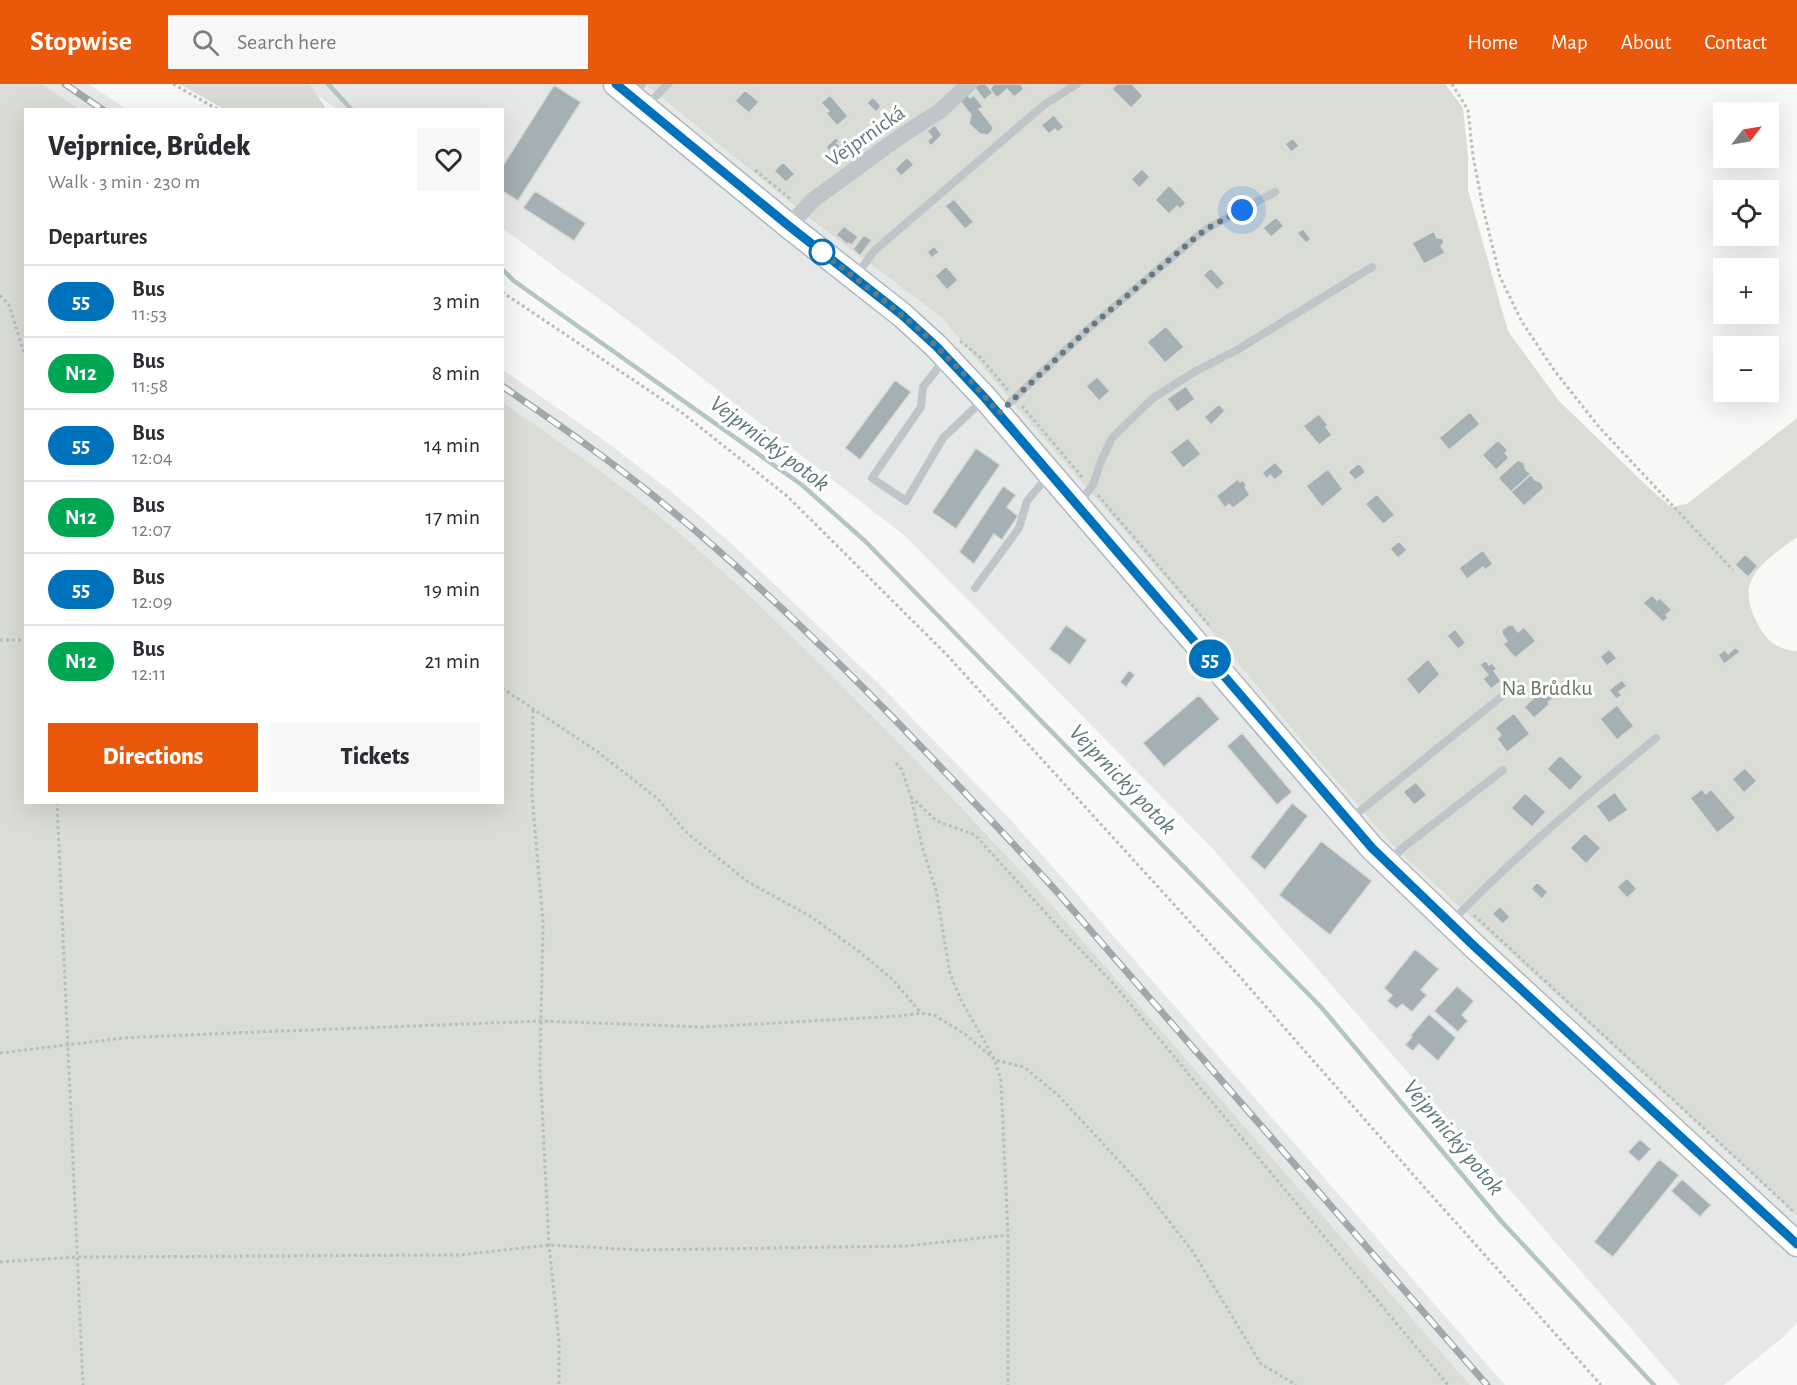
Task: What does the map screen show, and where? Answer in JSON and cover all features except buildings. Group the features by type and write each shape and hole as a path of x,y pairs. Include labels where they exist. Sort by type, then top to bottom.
{"main road":[{"path":"634,93 796,218 854,277 902,315 950,346 1003,402 1050,473 1087,494 1348,821 1387,863 1459,916 1797,1245"}],"street":[{"name":"Vejprnická","path":"796,218 813,200 901,136 940,111 969,84"}],"lane":[{"path":"634,93 668,84"},
{"path":"854,277 875,250 1044,105 1077,84"},
{"path":"950,346 923,387 921,407 872,478 906,501 943,438 1003,402 1208,228 1275,192"},
{"path":"1087,494 1094,485 1101,461 1112,438 1153,398 1196,371 1237,350 1372,267"},
{"path":"975,588 1019,528 1027,501 1050,473"},
{"path":"1348,821 1517,684"},
{"path":"1459,916 1472,900 1593,789 1656,738"},
{"path":"1387,863 1405,846 1503,770"}],"path":[{"path":"173,84 215,108"},
{"path":"1452,84 1468,110 1473,156 1500,277 1521,322 1554,370 1599,428 1733,570"},
{"path":"749,165 796,218"},
{"path":"504,293 681,412 787,496 931,638 1232,968 1602,1385"},
{"path":"0,295 9,305 24,353"},
{"path":"950,346 980,357 1003,402 1212,628"},
{"path":"0,640 24,640"},
{"path":"504,689 598,752 658,799 687,833 748,882 810,916 861,953 892,979 921,1013"},
{"path":"533,710 532,795 543,922 540,1066 549,1245 559,1341 559,1385"},
{"path":"896,763 902,770 911,797 923,850 936,890 950,974 961,1000 995,1060 1001,1081 1008,1235 1008,1385"},
{"path":"911,797 937,821 975,835 1061,930 1111,981 1448,1385"},
{"path":"57,804 83,1385"},
{"path":"1459,916 1797,1214"},
{"path":"0,1053 124,1038 541,1021 704,1027 921,1013 934,1015 965,1034 995,1060 1024,1067 1058,1095 1142,1186 1193,1252 1261,1364 1296,1385"},
{"path":"0,1262 77,1257 459,1255 549,1245 640,1250 896,1246 1008,1235"}],"shaded area":[{"path":"42,84 89,84 125,108 78,108"},
{"path":"301,84 645,84 813,221 942,318 1016,407 1206,624 1307,747 1396,849 1797,1216 1797,1323 1724,1385 1680,1385 1213,849 905,536 625,318 504,230 504,108 336,108"},
{"path":"504,371 602,439 668,489 732,544 880,685 1008,817 1068,884 1505,1385 1470,1385 989,836 861,704 714,564 651,510 504,403"}],"green space":[{"path":"0,84 42,84 78,108 24,108 24,804 504,804 504,403 614,481 695,547 782,627 910,754 1048,901 1470,1385 0,1385"},
{"path":"179,84 310,84 325,108 222,108"},
{"name":"Na Brůdku","path":"645,84 1445,84 1463,108 1468,156 1468,190 1508,331 1559,401 1647,486 1671,507 1687,504 1797,418 1797,537 1762,564 1749,587 1749,600 1753,614 1768,639 1781,648 1797,651 1797,1216 1396,849 1307,747 1206,624 1016,407 942,318 813,221"}],"waterway":[{"name":"Vejprnický potok","path":"328,84 350,108"},
{"name":"Vejprnický potok","path":"504,271 514,281 802,485 865,541 1321,1007 1501,1221 1654,1385"}],"railway":[{"path":"65,84 100,108"},
{"path":"504,387 602,456 692,528 814,639 873,697 1058,893 1487,1385"}],"bus line":[{"name":"55","path":"616,84 902,315 936,346 970,380 1372,848 1474,946 1797,1244"}],"route":[{"path":"822,252 819,250 902,315 970,380 999,413 1088,329 1196,237 1242,210"}]}
